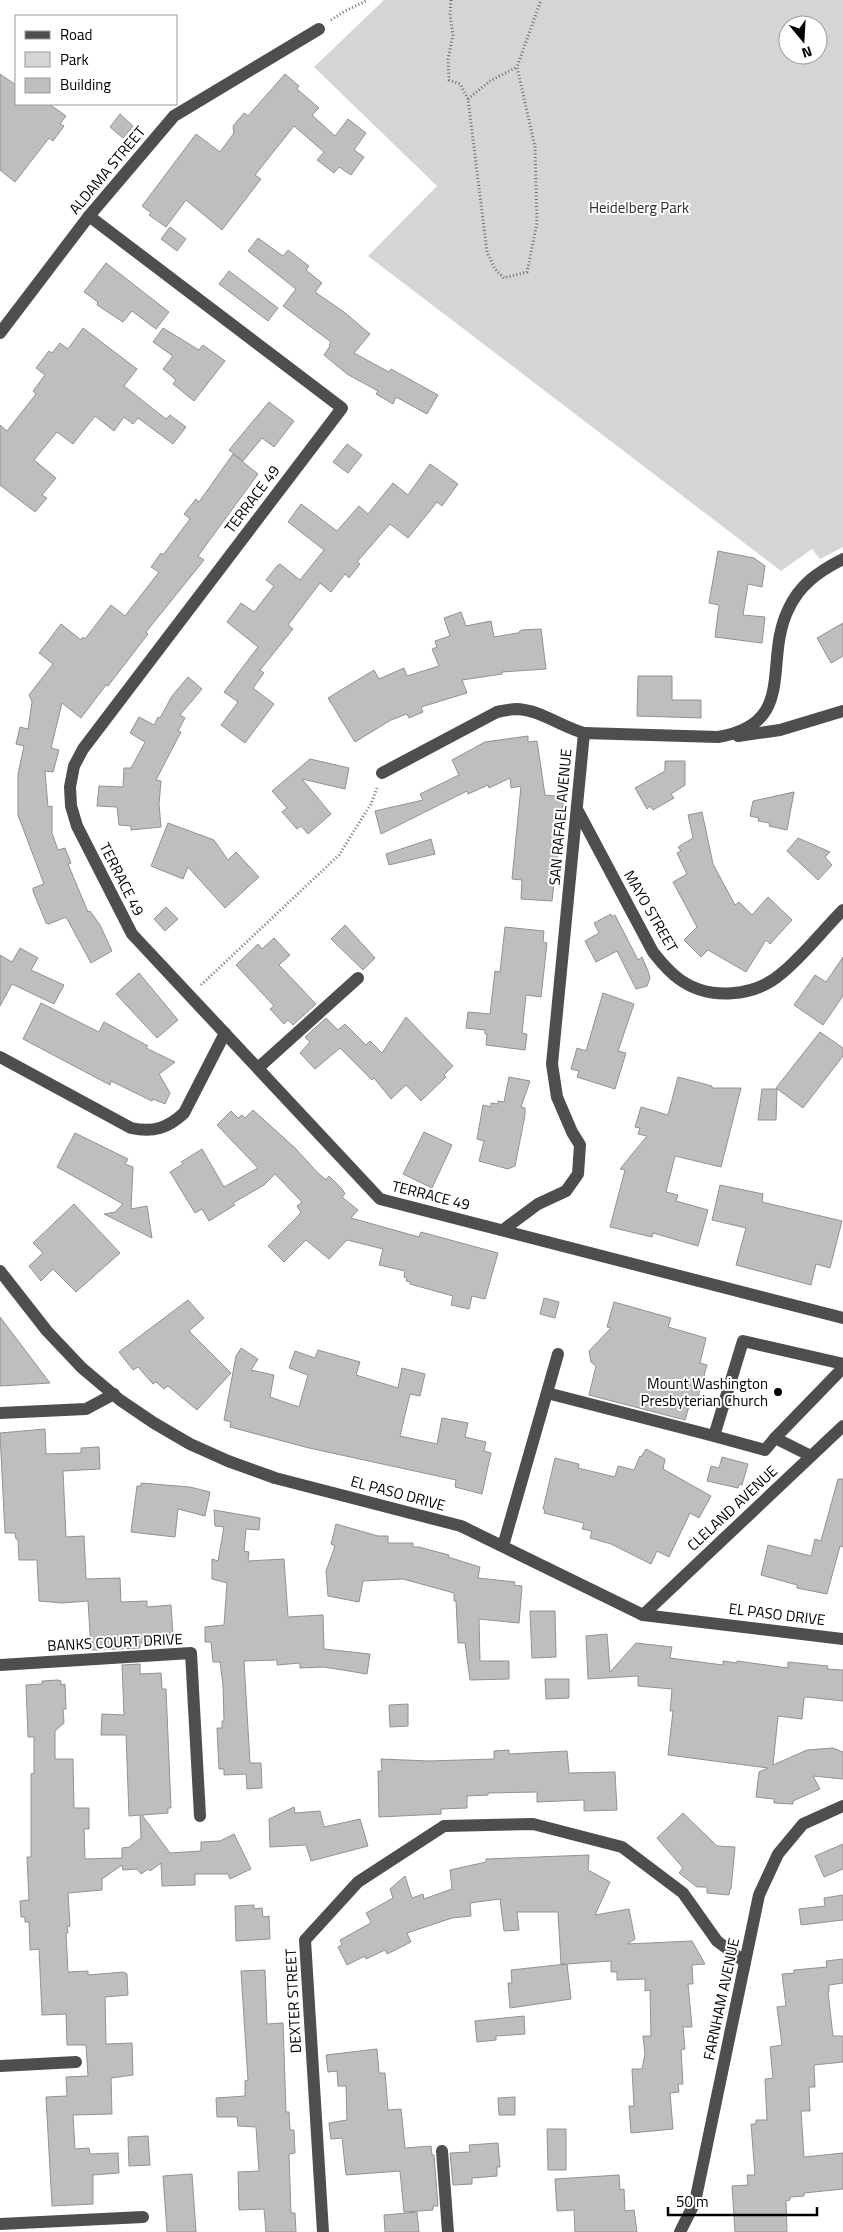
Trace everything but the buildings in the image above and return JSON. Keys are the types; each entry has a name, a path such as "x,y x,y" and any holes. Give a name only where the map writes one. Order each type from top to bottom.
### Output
{"street":[{"name":"ALDAMA STREET","path":"0,333 89,216 174,116 319,29"},
{"name":"TERRACE 49","path":"89,216 342,408 82,749 74,766 70,787 71,806 77,826 132,934 380,1199 843,1318"},
{"name":"SAN RAFAEL AVENUE","path":"503,1230 538,1204 566,1191 578,1174 580,1145 557,1098 552,1064 584,734 718,737 738,734 753,726 764,714 772,697 781,632 787,611 796,594 824,568 843,560"},
{"path":"382,774 497,712 516,709 533,712 568,729 584,734"},
{"path":"718,737 747,736 780,730 843,711"},
{"name":"MAYO STREET","path":"578,810 653,952 666,968 681,980 703,990 724,994 742,992 764,985 782,974 843,910"},
{"path":"258,1068 358,978"},
{"path":"0,1057 132,1128 145,1131 160,1129 174,1123 184,1113 225,1033"},
{"name":"EL PASO DRIVE","path":"1,1275 47,1331 82,1368 154,1423 190,1444 228,1462 275,1478 461,1526 643,1615 843,1638"},
{"path":"714,1436 743,1341 843,1364"},
{"path":"503,1546 558,1354"},
{"path":"547,1393 765,1450 843,1368"},
{"path":"0,1413 86,1409 114,1394"},
{"name":"CLELAND AVENUE","path":"643,1615 843,1426"},
{"path":"775,1438 811,1456"},
{"name":"BANKS COURT DRIVE","path":"0,1665 190,1653 200,1816"},
{"name":"FARNHAM AVENUE","path":"680,2232 695,2202 759,1895 778,1854 803,1824 843,1806"},
{"name":"DEXTER STREET","path":"323,2232 305,1940 358,1882 444,1826 533,1824 622,1847 683,1893 717,1941 745,1962"},
{"path":"0,2066 76,2062"},
{"path":"442,2151 448,2232"},
{"path":"0,2224 143,2217"}],"path":[{"path":"319,29 345,11 368,0"},
{"path":"451,0 450,15 453,34 448,59 449,80 460,84 468,98 487,252 495,269 504,278 527,272 537,223 535,148 517,67 541,0"},
{"path":"468,98 490,81 517,67"},
{"path":"190,996 339,855 371,804 382,774"}],"green space":[{"name":"Heidelberg Park","path":"384,0 843,0 843,547 820,559 812,549 781,571 368,256 437,186 314,67"}],"place":[{"name":"Mount Washington Presbyterian Church","path":"778,1392"}]}
